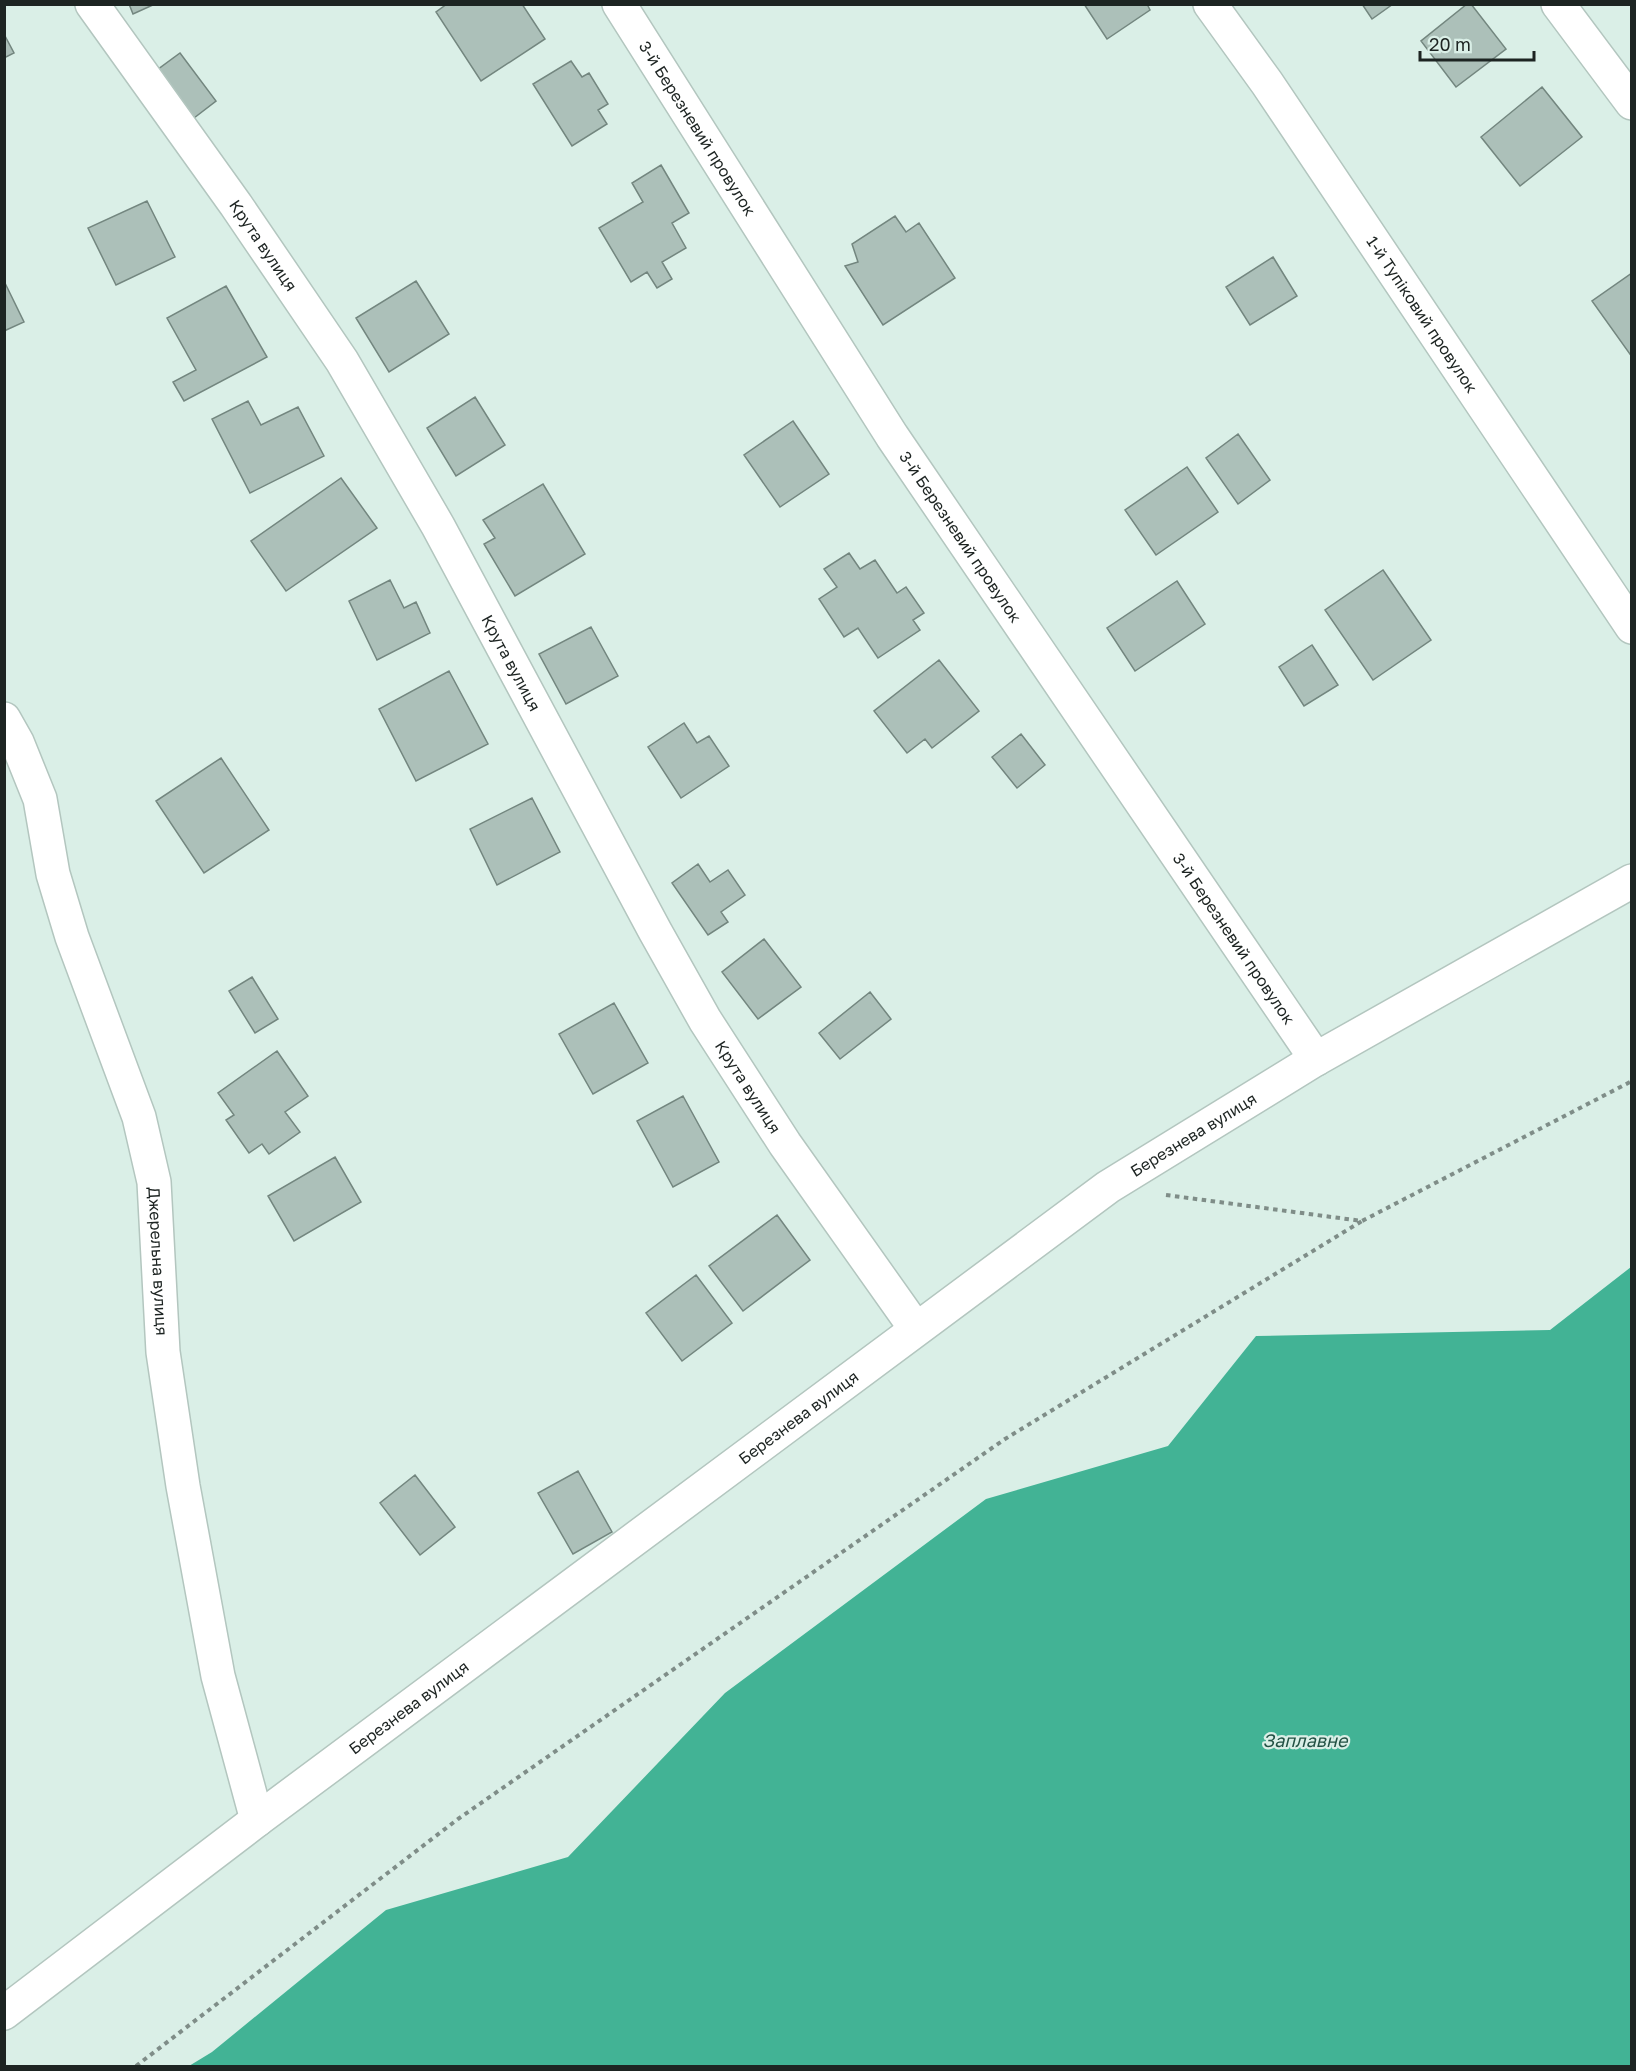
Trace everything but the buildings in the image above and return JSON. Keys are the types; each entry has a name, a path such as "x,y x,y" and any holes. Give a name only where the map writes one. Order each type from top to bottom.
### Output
{"street":[{"name":"Крута вулиця","path":"92,4 236,205 342,362 438,526 655,932 705,1020 785,1144 916,1329"},
{"name":"3-й Березневий провулок","path":"619,4 892,436 1316,1059"},
{"name":"1-й Тупіковий провулок","path":"1210,4 1267,83 1632,627"},
{"path":"1558,4 1632,103"},
{"name":"Джерельна вулиця","path":"4,719 17,742 40,798 53,873 72,936 139,1117 154,1182 163,1352 183,1486 218,1677 257,1820"},
{"name":"Березнева вулиця","path":"4,2013 257,1820 1108,1188 1316,1059 1632,881"}],"path":[{"path":"136,2067 458,1819 1005,1439 1362,1221 1632,1081"},
{"path":"1108,1188 1362,1221"}],"water":[{"name":"Заплавне","path":"1631,1267 1631,2066 189,2066 212,2052 386,1910 568,1857 725,1693 986,1499 1168,1446 1256,1336 1550,1330"}]}
